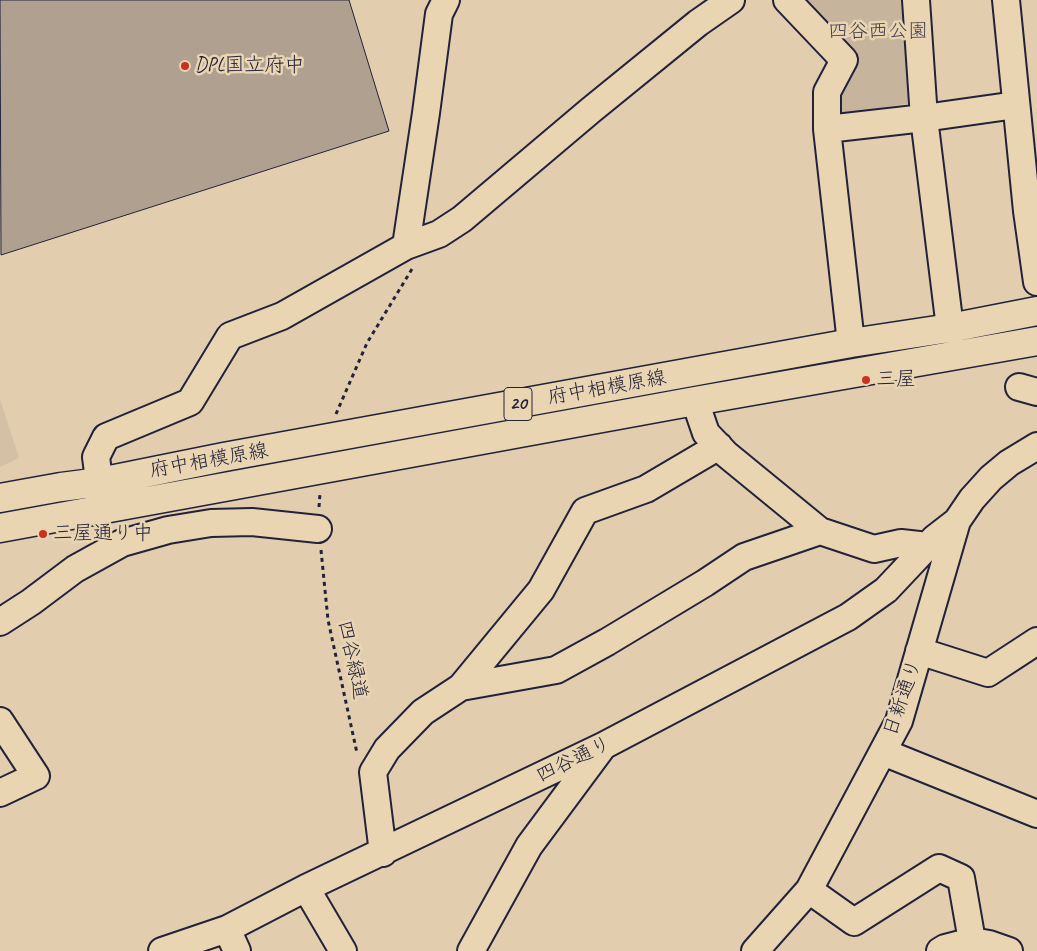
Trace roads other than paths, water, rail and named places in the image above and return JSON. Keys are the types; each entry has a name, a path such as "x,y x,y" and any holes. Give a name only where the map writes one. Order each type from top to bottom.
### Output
{"main road":[{"name":"府中相模原線","path":"0,498 100,482 851,343 950,328 1037,311"},
{"name":"府中相模原線","path":"0,528 695,401 1037,341"}],"street":[{"path":"411,254 439,14 446,0"},
{"path":"103,509 96,457 106,437 190,402 230,336 282,316 411,254 462,219 690,29 731,0"},
{"path":"786,0 844,60 827,92 826,129 851,343"},
{"path":"916,0 924,118 950,328"},
{"path":"1006,0 1016,105 1032,210 1037,282"},
{"path":"826,129 1016,105"},
{"path":"695,401 706,433 726,454 820,531 874,549 901,543 928,546"},
{"path":"383,853 373,772 387,749 423,712 462,687 541,590 585,511 646,489 719,446"},
{"name":"日新通り","path":"755,951 809,890 899,721 957,521 972,499 991,478 1009,463 1037,446"},
{"name":"四谷通り","path":"162,951 232,940 306,888 383,853 603,746 848,617 886,590 935,538 957,521"},
{"path":"0,622 31,602 75,569 122,544 140,538 168,530 211,523 252,522 318,530"},
{"path":"462,687 556,670 607,642 744,556 820,531"},
{"path":"919,651 988,673 1037,641"},
{"path":"0,721 36,776 0,793"},
{"path":"470,951 528,846 603,746"},
{"path":"883,752 1037,814"},
{"path":"809,890 854,922 940,868 960,878 972,941"},
{"path":"306,888 343,951"},
{"path":"940,951 972,941 1008,951"}],"place":[{"name":"DPL国立府中","path":"185,66"},
{"name":"三屋","path":"866,380"},
{"name":"三屋通り中","path":"43,534"}],"park label":[{"name":"四谷西公園","path":"878,32"}]}
